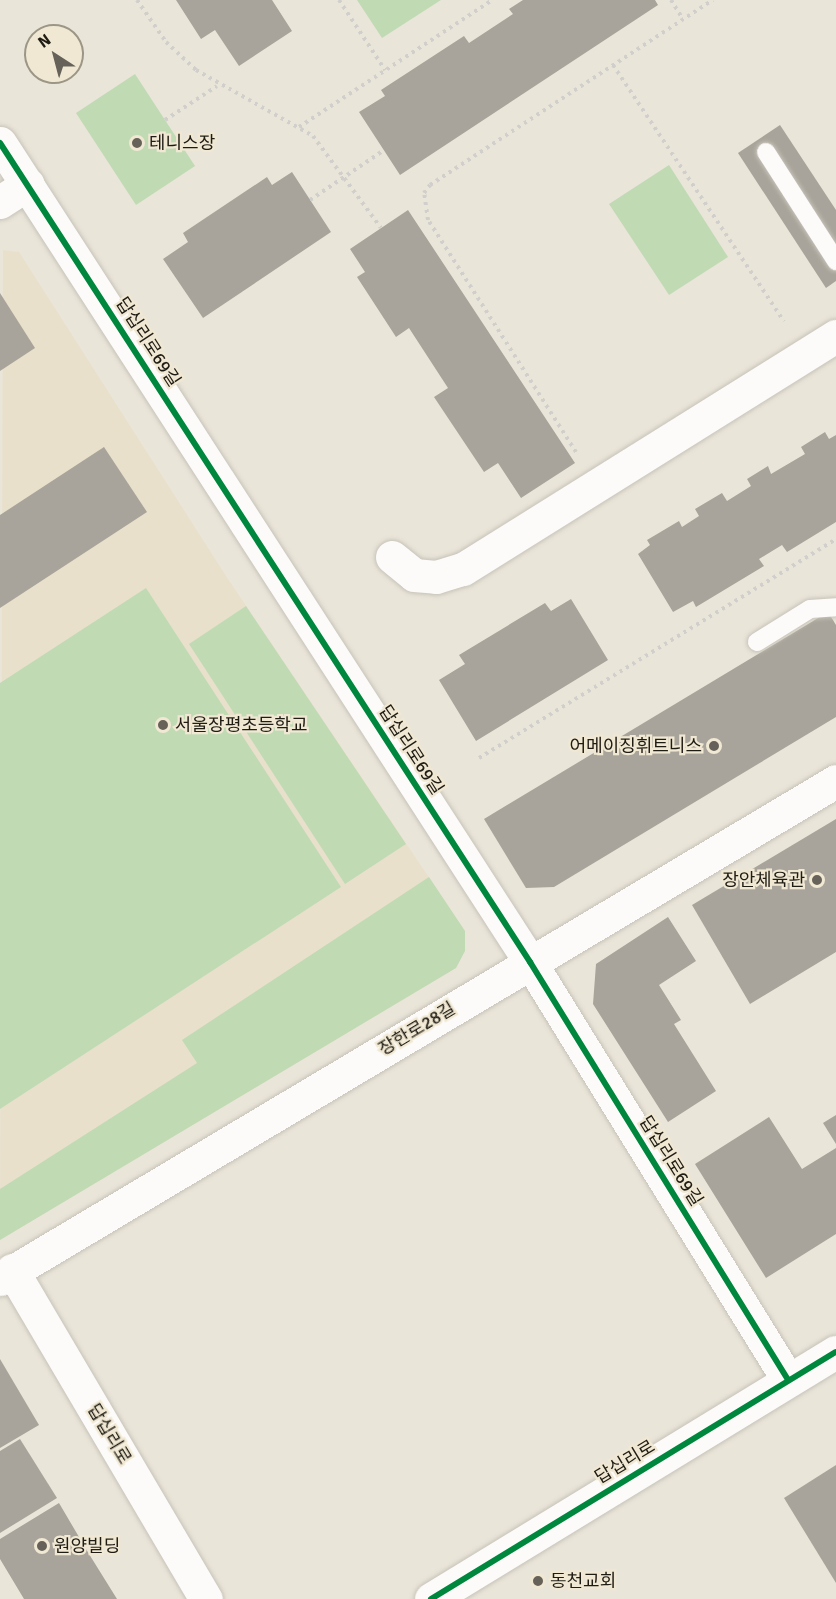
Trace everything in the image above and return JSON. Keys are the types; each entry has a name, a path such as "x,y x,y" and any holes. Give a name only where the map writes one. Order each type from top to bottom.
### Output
{"street":[{"name":"답십리로69길","path":"0,142 530,962 788,1380"},
{"path":"0,202 28,184"},
{"path":"392,557 414,575 436,577 463,569 836,336"},
{"name":"장한로28길","path":"6,1275 836,781"},
{"name":"답십리로","path":"6,1275 206,1599"},
{"name":"답십리로","path":"431,1599 836,1352"}],"lane":[{"path":"766,152 836,261"},
{"path":"757,642 810,609 836,607"}],"path":[{"path":"137,0 166,42 217,86 313,136 345,176 381,228"},
{"path":"339,0 385,70"},
{"path":"299,127 492,0"},
{"path":"671,0 683,19"},
{"path":"597,485 428,220 423,202 430,185 713,0"},
{"path":"613,65 806,355"},
{"path":"165,120 217,86"},
{"path":"310,200 384,150"},
{"path":"479,758 836,539"}],"shaded area":[{"name":"서울장평초등학교","path":"3,250 19,252 226,576 465,931 465,951 456,968 0,1240"}],"green space":[{"path":"357,0 441,0 382,38"},
{"name":"테니스장","path":"135,74 195,166 136,205 76,113"},
{"path":"669,165 728,257 669,295 609,204"},
{"path":"146,588 341,887 0,1109 0,683"},
{"path":"246,606 406,844 345,884 189,644"},
{"path":"429,877 465,931 465,951 456,968 0,1240 0,1189 197,1063 182,1040"}],"building":[{"path":"176,0 272,0 292,31 239,66 215,30 201,39"},
{"path":"523,0 655,0 658,5 400,175 359,112 385,96 381,90 464,36 469,43 513,14 509,9"},
{"path":"780,125 836,210 836,281 826,288 738,153"},
{"path":"292,172 331,232 203,318 163,259 188,242 183,233 267,177 272,185"},
{"path":"408,210 575,463 521,498 498,463 484,472 434,397 448,388 409,328 396,337 357,277 365,272 350,249"},
{"path":"0,293 35,348 0,371"},
{"path":"825,432 829,439 836,435 836,522 787,552 782,545 759,559 764,566 696,607 693,601 673,612 638,554 650,545 647,540 679,521 682,527 699,516 695,509 722,493 727,501 751,486 747,479 768,466 771,474 805,454 801,447"},
{"path":"104,447 147,512 0,608 0,515"},
{"path":"571,599 608,660 476,741 439,680 465,664 459,655 545,603 551,611"},
{"path":"828,612 836,625 836,717 554,887 526,888 484,819"},
{"path":"836,819 836,952 750,1004 692,905"},
{"path":"668,917 696,961 659,985 681,1020 674,1024 716,1091 668,1122 593,1004 596,964"},
{"path":"836,1115 836,1144 823,1123"},
{"path":"769,1117 802,1169 836,1148 836,1234 766,1278 695,1164"},
{"path":"0,1359 39,1425 0,1448"},
{"path":"20,1439 57,1498 0,1533 0,1451"},
{"path":"836,1465 836,1583 784,1498"},
{"name":"원양빌딩","path":"59,1503 117,1599 24,1599 0,1559 0,1539"}],"cycle path":[{"path":"0,143 530,962 788,1380"},
{"path":"431,1599 836,1352"}],"place":[{"name":"테니스장","path":"137,143"},
{"name":"서울장평초등학교","path":"163,725"},
{"name":"어메이징휘트니스","path":"714,746"},
{"name":"장안체육관","path":"817,880"},
{"name":"원양빌딩","path":"42,1546"},
{"name":"동천교회","path":"538,1581"}]}
